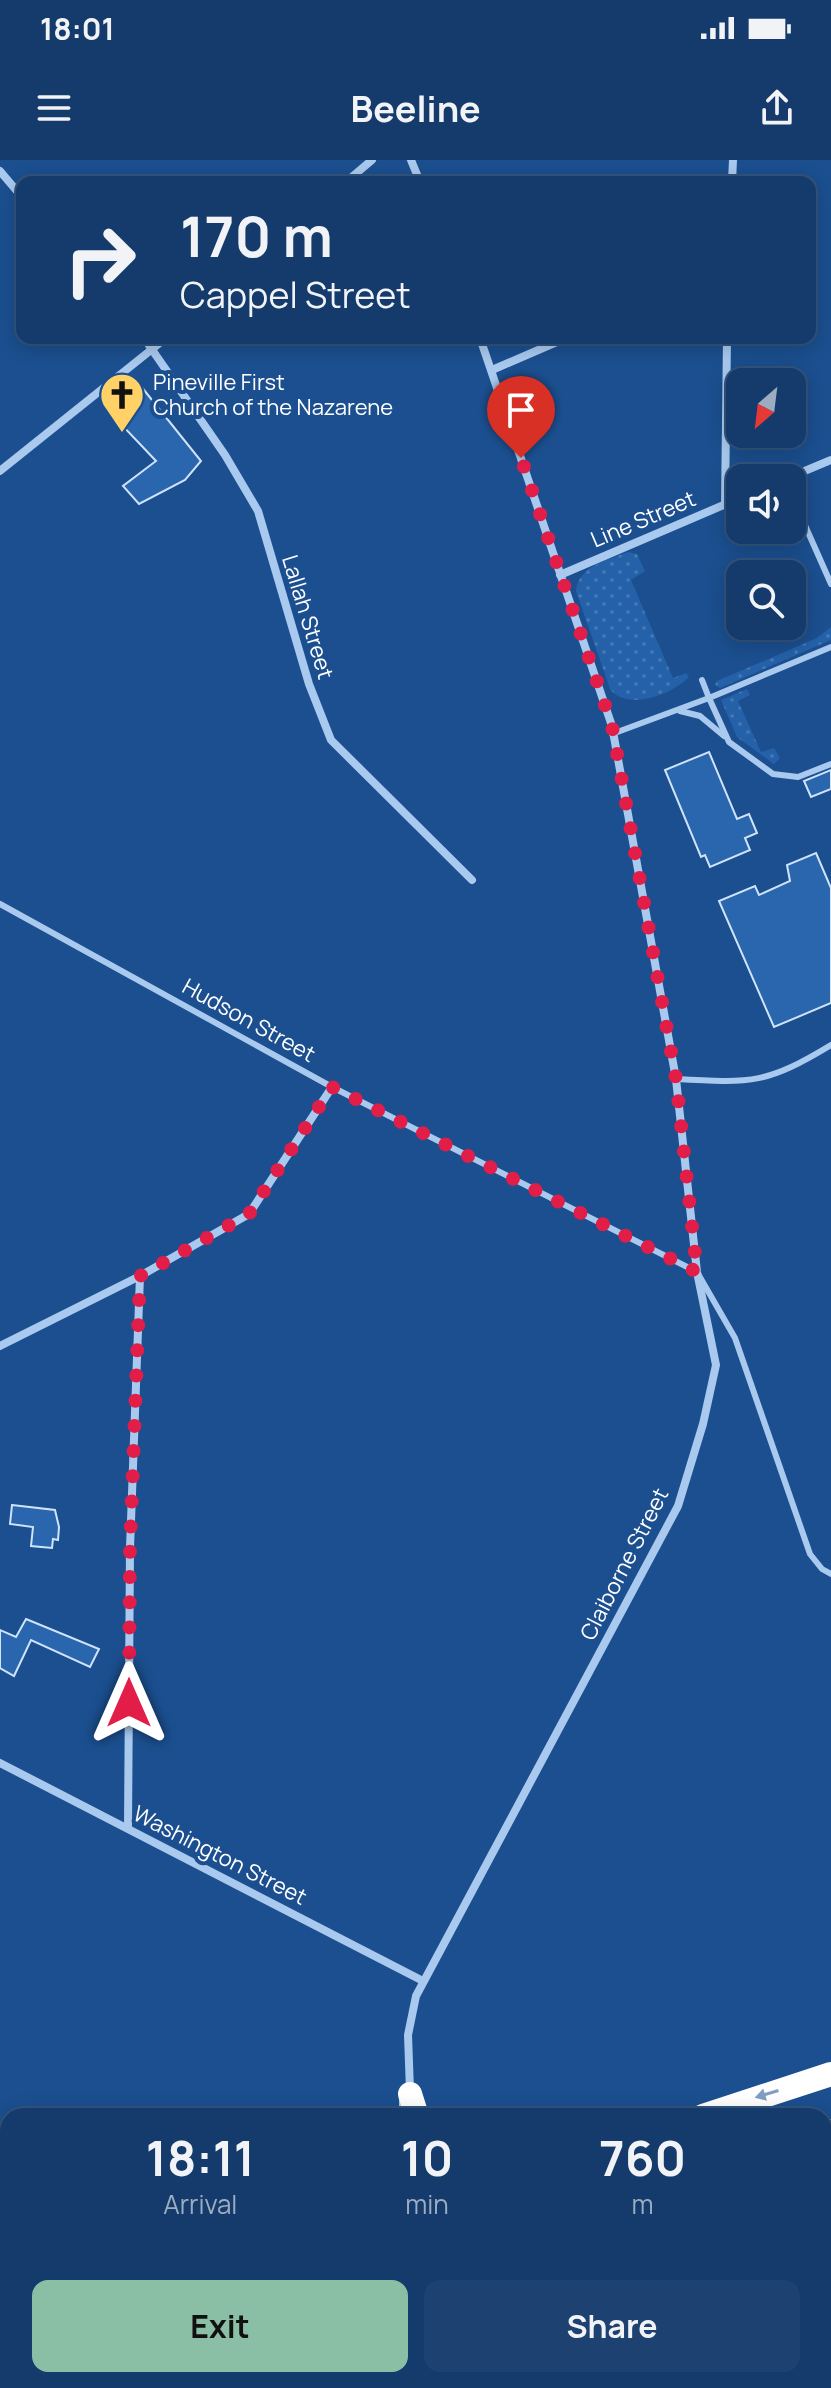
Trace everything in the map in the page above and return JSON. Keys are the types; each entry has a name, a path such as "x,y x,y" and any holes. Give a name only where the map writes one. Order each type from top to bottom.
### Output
{"highway":[{"path":"727,2108 831,2074"}],"street":[{"path":"353,176 372,160"},
{"path":"0,171 16,190"},
{"name":"Lallah Street","path":"149,344 225,455 258,511 309,684 331,740 472,880"},
{"path":"0,471 159,344"},
{"name":"Claiborne Street","path":"410,2104 411,2015 423,1981 678,1506 703,1424 716,1365 697,1272 676,1079 612,734 482,344"},
{"path":"492,370 552,344"},
{"path":"725,504 727,344"},
{"path":"806,470 831,460"},
{"name":"Line Street","path":"560,575 725,504"},
{"path":"0,1346 140,1276 249,1214 332,1087"},
{"path":"128,1827 130,1548 140,1276"},
{"name":"Washington Street","path":"0,1763 423,1981"}],"lane":[{"path":"806,528 831,584"},
{"path":"612,734 831,647"},
{"path":"702,680 729,742"},
{"path":"676,710 700,716 773,774 786,778 831,764"},
{"name":"Hudson Street","path":"0,904 332,1087 697,1272"},
{"path":"676,1079 739,1083 765,1079 831,1045"},
{"path":"697,1272 735,1338 810,1554 822,1569 831,1574"}],"shaded area":[{"path":"628,552 637,554 645,571 631,580 673,678 686,673 689,677 661,694 638,700 618,696 610,689 576,591 582,575 588,570"},
{"path":"831,627 831,640 720,688 715,685 717,681 817,638"},
{"path":"747,689 750,695 738,701 761,752 774,748 780,758 774,764 737,737 721,700"}],"building":[{"path":"140,385 201,461 185,480 139,504 123,486 156,461 118,421 111,408"},
{"path":"709,752 737,819 749,814 757,833 745,838 750,850 710,867 705,855 701,857 665,770"},
{"path":"831,770 831,789 811,797 804,781"},
{"path":"816,853 831,888 831,1003 774,1027 719,901 755,886 759,895 790,881 787,865"},
{"path":"12,1505 55,1510 58,1540 53,1539 52,1548 31,1546 33,1527 10,1524"},
{"path":"26,1619 99,1649 90,1667 31,1640 14,1676 0,1668 0,1630 16,1637"}],"place":[{"name":"Pineville First Church of the Nazarene","path":"122,434"}],"route":[{"path":"129,1703 130,1548 140,1276 249,1214 332,1087 697,1272 676,1079 612,726 521,458"}]}
